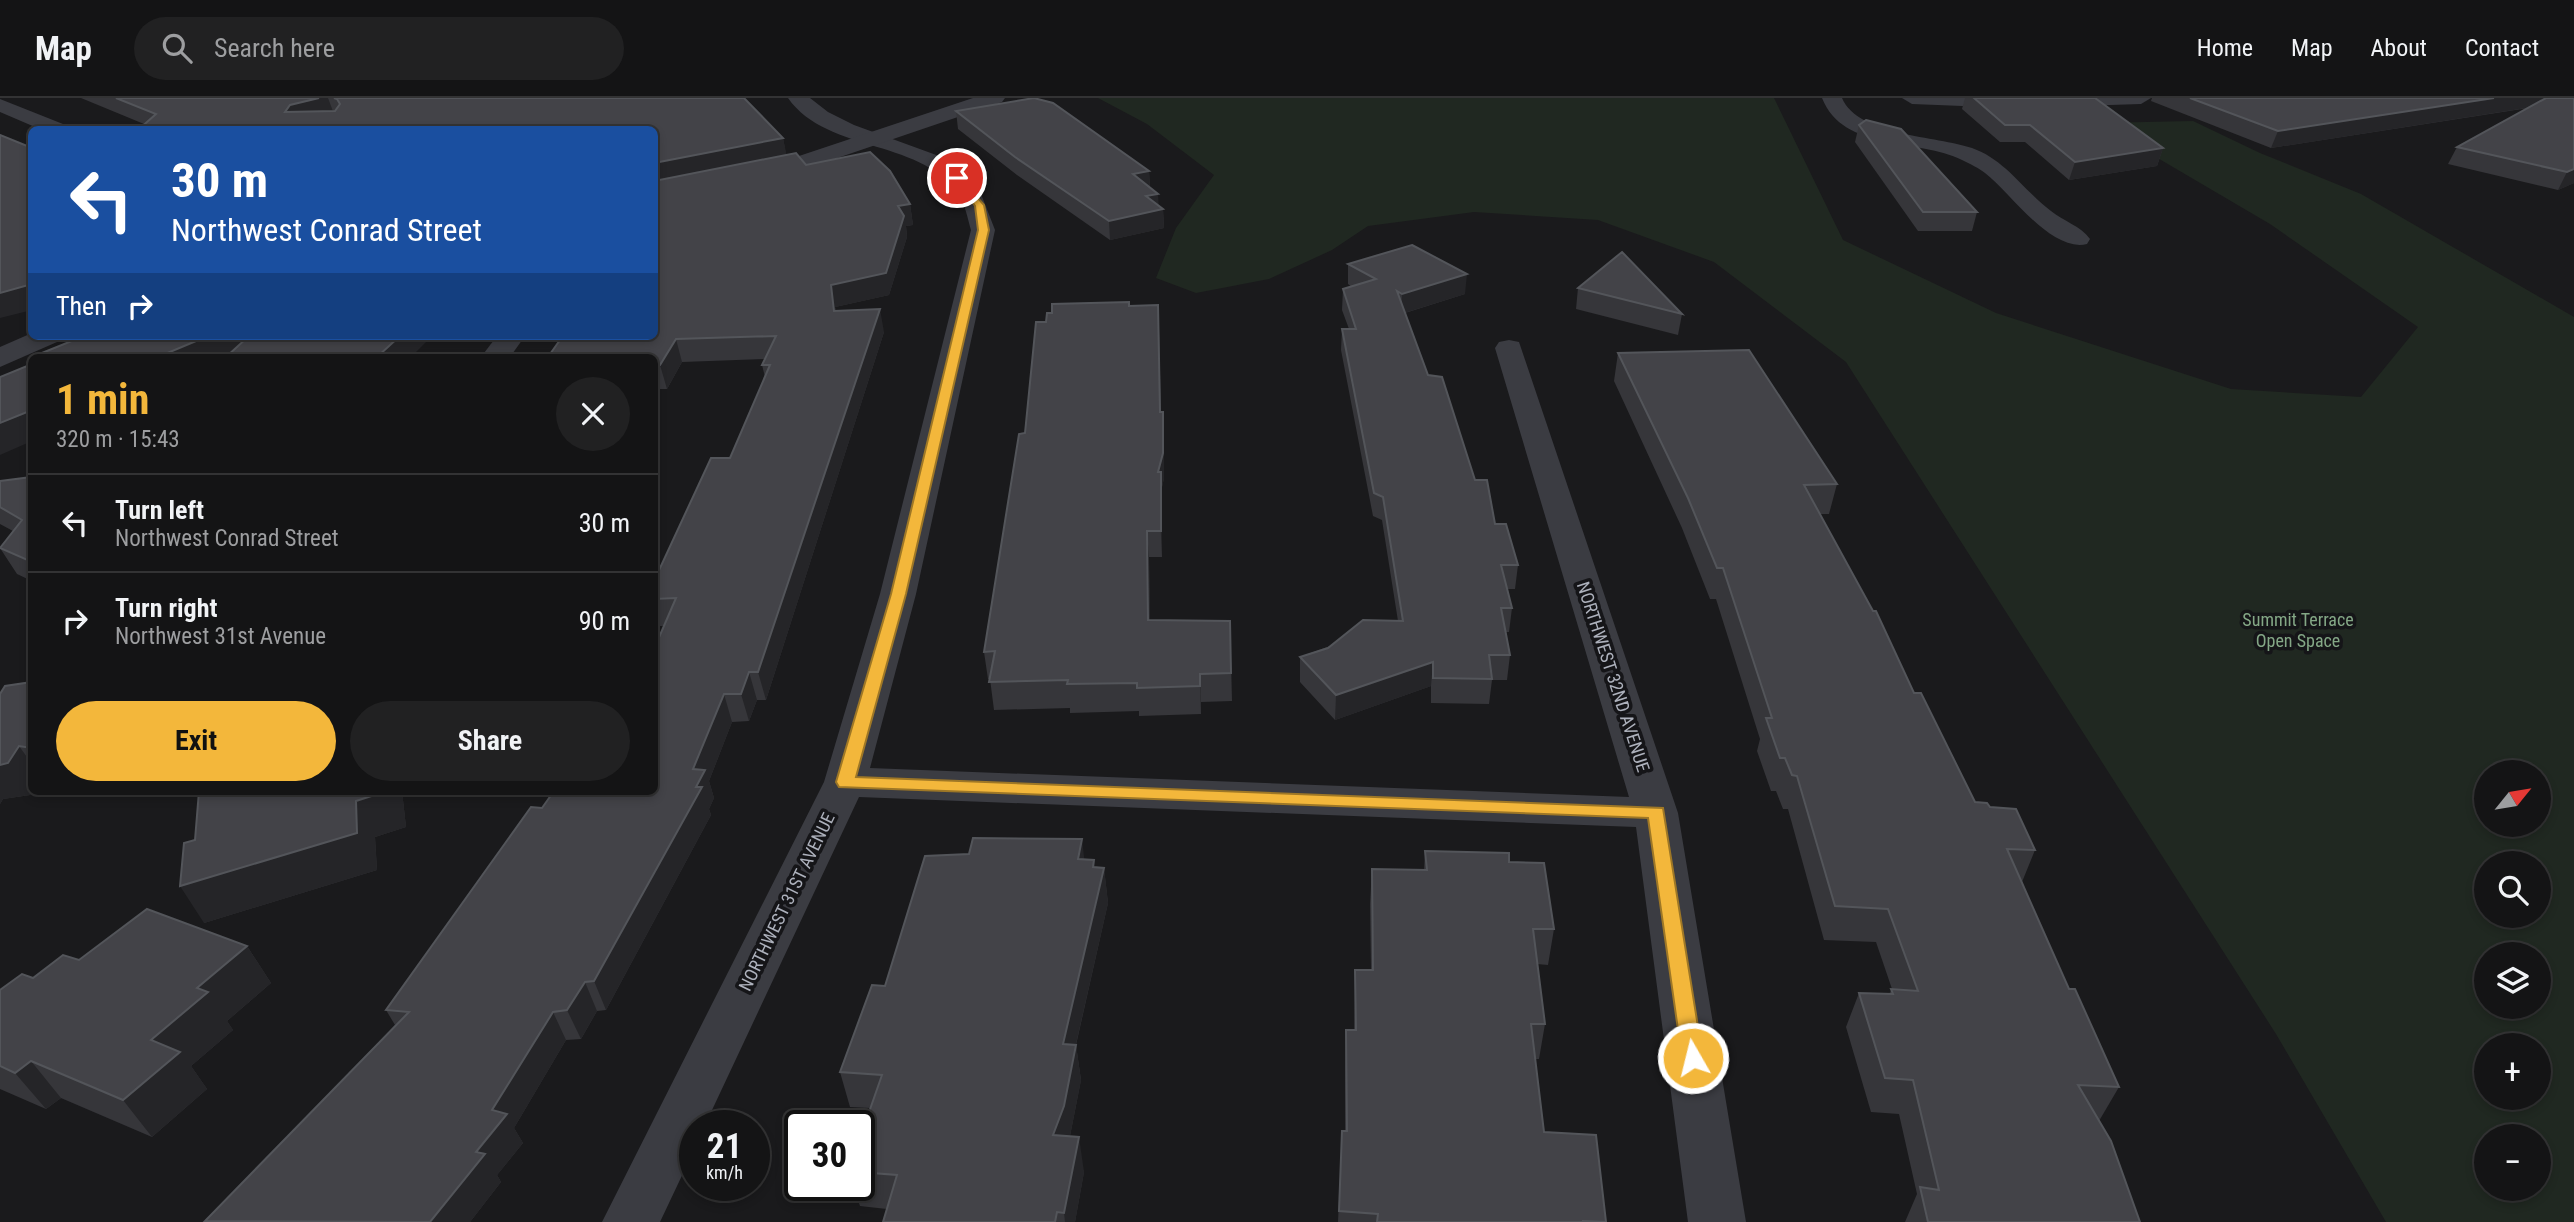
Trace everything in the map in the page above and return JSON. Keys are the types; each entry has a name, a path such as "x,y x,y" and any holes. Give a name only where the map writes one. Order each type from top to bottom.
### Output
{"street":[{"path":"0,103 12,98"},
{"name":"NORTHWEST 31ST AVENUE","path":"631,1222 845,782 898,594 984,230 979,205 957,178 921,154 828,122 808,109 798,98"},
{"path":"658,193 813,160 877,139 919,121 995,98"},
{"path":"1832,98 1838,113 1857,125 1891,136 1966,153 1993,168 2042,216 2078,239"},
{"path":"1912,98 2013,102 2141,98"},
{"path":"0,103 52,126"},
{"path":"0,358 38,340"},
{"path":"497,354 508,340"},
{"name":"NORTHWEST 32ND AVENUE","path":"1509,348 1657,813 1717,1222"},
{"path":"845,782 1657,813"}],"green space":[{"name":"Summit Terrace Open Space","path":"1098,98 1774,98 1843,240 1996,313 2231,389 2361,397 2418,327 2270,224 2098,123 2193,121 2260,153 2361,194 2574,317 2574,1222 2386,1222 2276,1034 1846,362 1714,262 1598,220 1474,212 1368,226 1332,250 1269,279 1196,293 1156,278 1176,228 1214,175 1147,124"}],"building":[{"path":"116,98 319,98 290,105 285,112 335,111 340,104 334,98 744,98 783,138 658,162 658,126 142,126 156,114"},
{"path":"1034,98 1053,103 1149,171 1133,174 1158,194 1146,196 1163,209 1109,221 1015,157 956,111"},
{"path":"1974,98 2095,98 2163,148 2075,162 2030,125 2005,125"},
{"path":"2190,98 2494,98 2278,131"},
{"path":"2546,98 2574,98 2574,169 2567,172 2457,147"},
{"path":"1866,120 1901,129 1977,212 1923,212 1859,125"},
{"path":"0,135 28,146 28,285 0,293"},
{"path":"870,152 890,171 910,204 898,206 904,216 886,273 831,285 834,311 880,309 758,672 749,672 741,694 724,694 693,769 705,770 696,787 702,787 594,981 585,982 567,1010 553,1012 492,1110 507,1114 476,1152 485,1154 430,1222 205,1221 409,1012 386,1010 531,807 542,808 551,795 658,795 658,640 676,598 658,599 658,572 711,458 730,458 770,365 762,365 776,336 676,339 658,365 658,354 550,354 560,340 658,340 658,180 796,153 806,165"},
{"path":"1412,245 1467,274 1402,294 1397,291 1428,375 1442,377 1475,480 1487,480 1495,524 1506,524 1518,565 1501,565 1512,608 1501,608 1510,655 1489,655 1492,679 1433,678 1433,662 1336,695 1300,657 1328,648 1363,620 1403,621 1383,497 1374,493 1342,329 1356,329 1343,289 1376,279 1348,264"},
{"path":"1622,252 1682,314 1578,288"},
{"path":"1129,302 1129,306 1158,305 1160,412 1163,412 1163,453 1158,472 1161,472 1161,531 1147,531 1148,620 1230,621 1231,673 1200,674 1200,686 1137,688 1137,683 1067,684 1068,680 989,682 995,651 984,652 1019,434 1025,433 1036,322 1046,322 1047,313 1052,313 1052,304"},
{"path":"74,340 198,340 165,354 39,354"},
{"path":"245,340 396,340 380,354 229,354"},
{"path":"1749,350 1837,484 1804,485 1873,611 1876,611 1914,693 1921,693 1975,802 1987,803 1990,807 2016,809 2035,850 2007,849 2069,989 2075,989 2119,1087 2078,1085 2111,1141 2140,1222 1928,1222 1920,1187 1939,1190 1913,1080 1885,1078 1859,993 1893,994 1891,989 1918,991 1888,909 1835,906 1797,776 1792,775 1785,758 1780,758 1766,718 1772,718 1723,568 1717,568 1688,498 1618,353"},
{"path":"28,366 28,412 0,423 0,377"},
{"path":"28,478 28,560 0,548 22,520 0,507 0,481"},
{"path":"28,683 28,747 19,746 8,763 0,765 0,694 5,686"},
{"path":"199,795 375,795 356,801 357,833 180,886 184,843 195,840"},
{"path":"973,838 1082,839 1078,859 1094,860 1093,867 1104,868 1063,1044 1076,1045 1064,1106 1053,1135 1079,1137 1064,1213 1057,1212 1055,1222 883,1222 897,1175 875,1173 875,1110 870,1110 882,1075 840,1072 872,985 885,986 925,856 969,854"},
{"path":"1425,851 1509,853 1509,862 1544,863 1554,929 1533,929 1545,1024 1531,1024 1544,1132 1596,1135 1606,1222 1377,1222 1378,1214 1339,1211 1342,1131 1347,1131 1346,1030 1356,1030 1355,970 1373,970 1372,869 1427,870"},
{"path":"147,909 247,946 197,988 208,992 151,1040 180,1052 123,1100 31,1061 15,1073 0,1066 0,990 22,974 33,978 63,955 79,960"}],"route":[{"path":"957,178 979,205 984,230 898,594 845,782 1657,813 1693,1058"}]}
